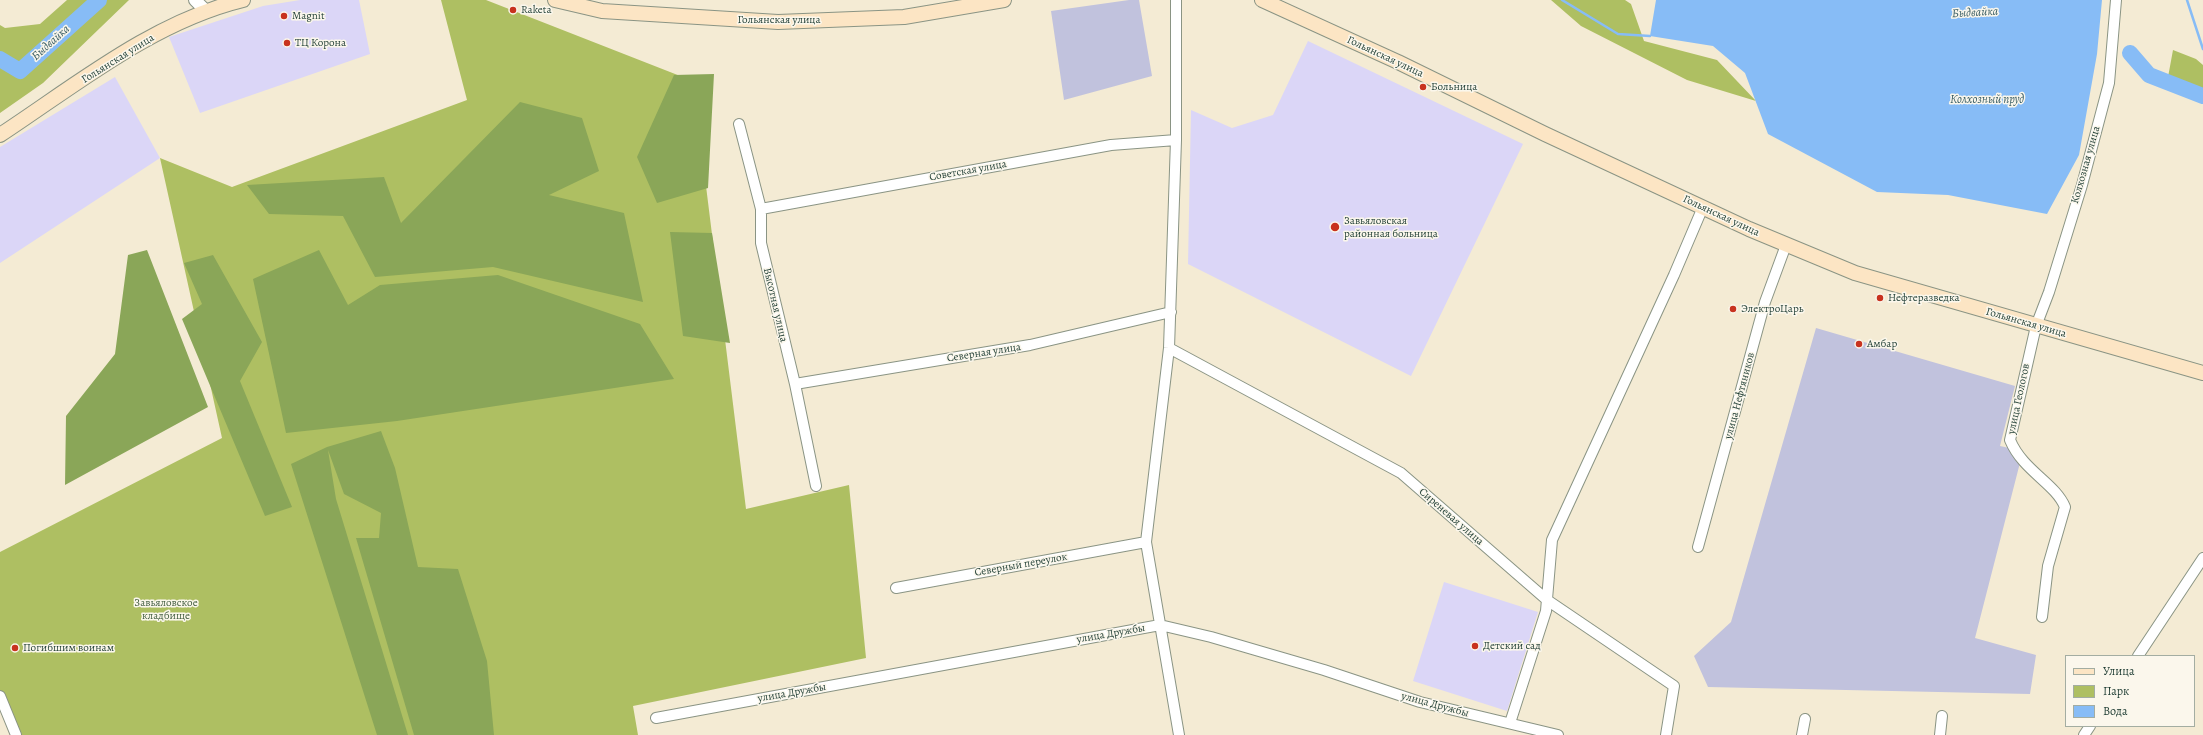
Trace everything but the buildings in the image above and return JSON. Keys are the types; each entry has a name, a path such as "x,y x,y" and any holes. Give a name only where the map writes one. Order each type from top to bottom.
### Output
{"main road":[{"name":"Гольянская улица","path":"0,135 129,51 205,10 243,0"},
{"name":"Гольянская улица","path":"555,0 602,11 778,22 904,17 1004,0"},
{"name":"Гольянская улица","path":"1262,0 1398,62 1539,131 1786,245 1887,283 2203,373"}],"street":[{"path":"195,0 205,10"},
{"path":"1176,0 1176,140 1171,312 1169,348 1146,542 1179,735"},
{"name":"Колхозная улица","path":"2036,326 2082,185 2109,83 2116,0"},
{"name":"Высотная улица","path":"739,124 761,209 761,243 795,384 816,486"},
{"name":"Советская улица","path":"761,209 1111,145 1176,140"},
{"path":"1510,723 1546,611 1552,540 1674,275 1703,207"},
{"name":"улица Нефтяников","path":"1698,547 1765,302 1786,245"},
{"name":"Северная улица","path":"795,384 1030,345 1171,312"},
{"name":"улица Геологов","path":"2036,326 2010,440 2016,454 2027,467 2056,494 2065,507 2048,566 2042,617"},
{"name":"Сиреневая улица","path":"1169,348 1400,473 1547,600 1674,686 1666,735"},
{"name":"Северный переулок","path":"896,588 1146,542"},
{"path":"2139,655 2203,558"},
{"name":"улица Дружбы","path":"656,718 1160,625 1241,646 1420,702 1558,735"},
{"path":"0,696 16,735"},
{"path":"1940,735 1942,716"},
{"path":"1802,735 1805,719"}],"shaded area":[{"path":"300,0 359,0 370,54 200,113 169,37 263,6"},
{"path":"1129,0 1139,0 1152,76 1064,100 1051,11"},
{"name":"Завьяловская районная больница","path":"1308,41 1523,144 1411,376 1188,264 1191,110 1232,128 1273,115"},
{"path":"115,77 160,158 0,263 0,147"},
{"path":"1816,328 2015,386 2000,446 2023,451 1975,638 2036,655 2030,694 1708,687 1694,656 1731,622"},
{"name":"Детский сад","path":"1444,582 1538,612 1507,711 1413,681"}],"green space":[{"path":"67,0 129,0 43,83 0,113 0,25 5,28 40,24"},
{"name":"Завьяловское кладбище","path":"441,0 486,0 693,81 746,509 849,485 866,658 633,706 638,735 19,735 0,690 0,552 222,438 160,158 232,187 467,100"},
{"path":"1551,0 1625,0 1631,4 1644,41 1717,60 1756,101 1687,80 1581,26"},
{"path":"2173,50 2196,59 2203,65 2203,104 2166,88"},
{"path":"714,74 708,188 657,203 637,157 674,75"},
{"path":"520,102 582,118 599,171 549,195 624,213 643,302 493,267 375,277 343,216 269,214 247,185 384,177 401,223"},
{"path":"670,232 712,233 730,343 683,336"},
{"path":"147,250 208,407 65,485 66,416 115,354 128,255"},
{"path":"319,250 348,305 380,285 498,275 640,324 674,379 397,421 286,433 253,279"},
{"path":"213,255 262,342 240,381 292,507 265,516 182,319 202,304 184,263"},
{"path":"381,431 395,468 418,567 458,569 487,661 494,735 414,735 356,538 379,538 381,513 344,494 328,450 336,499 408,735 377,735 291,464 327,447"}],"water":[{"name":"Колхозный пруд","path":"1656,0 2102,0 2097,54 2079,155 2047,214 1948,195 1877,192 1768,134 1745,73 1713,46 1650,36"}],"waterway":[{"name":"Быдвайка","path":"0,59 20,71 99,0"},
{"path":"1562,0 1618,34 1650,36"},
{"path":"2187,0 2203,49"},
{"name":"Быдвайка","path":"2130,53 2149,75 2203,96"}],"place":[{"name":"Raketa","path":"513,10"},
{"name":"Magnit","path":"284,16"},
{"name":"ТЦ Корона","path":"287,43"},
{"name":"Больница","path":"1423,87"},
{"name":"Завьяловская районная больница","path":"1335,227"},
{"name":"Нефтеразведка","path":"1880,298"},
{"name":"ЭлектроЦарь","path":"1733,309"},
{"name":"Амбар","path":"1859,344"},
{"name":"Детский сад","path":"1475,646"},
{"name":"Погибшим воинам","path":"15,648"}]}
